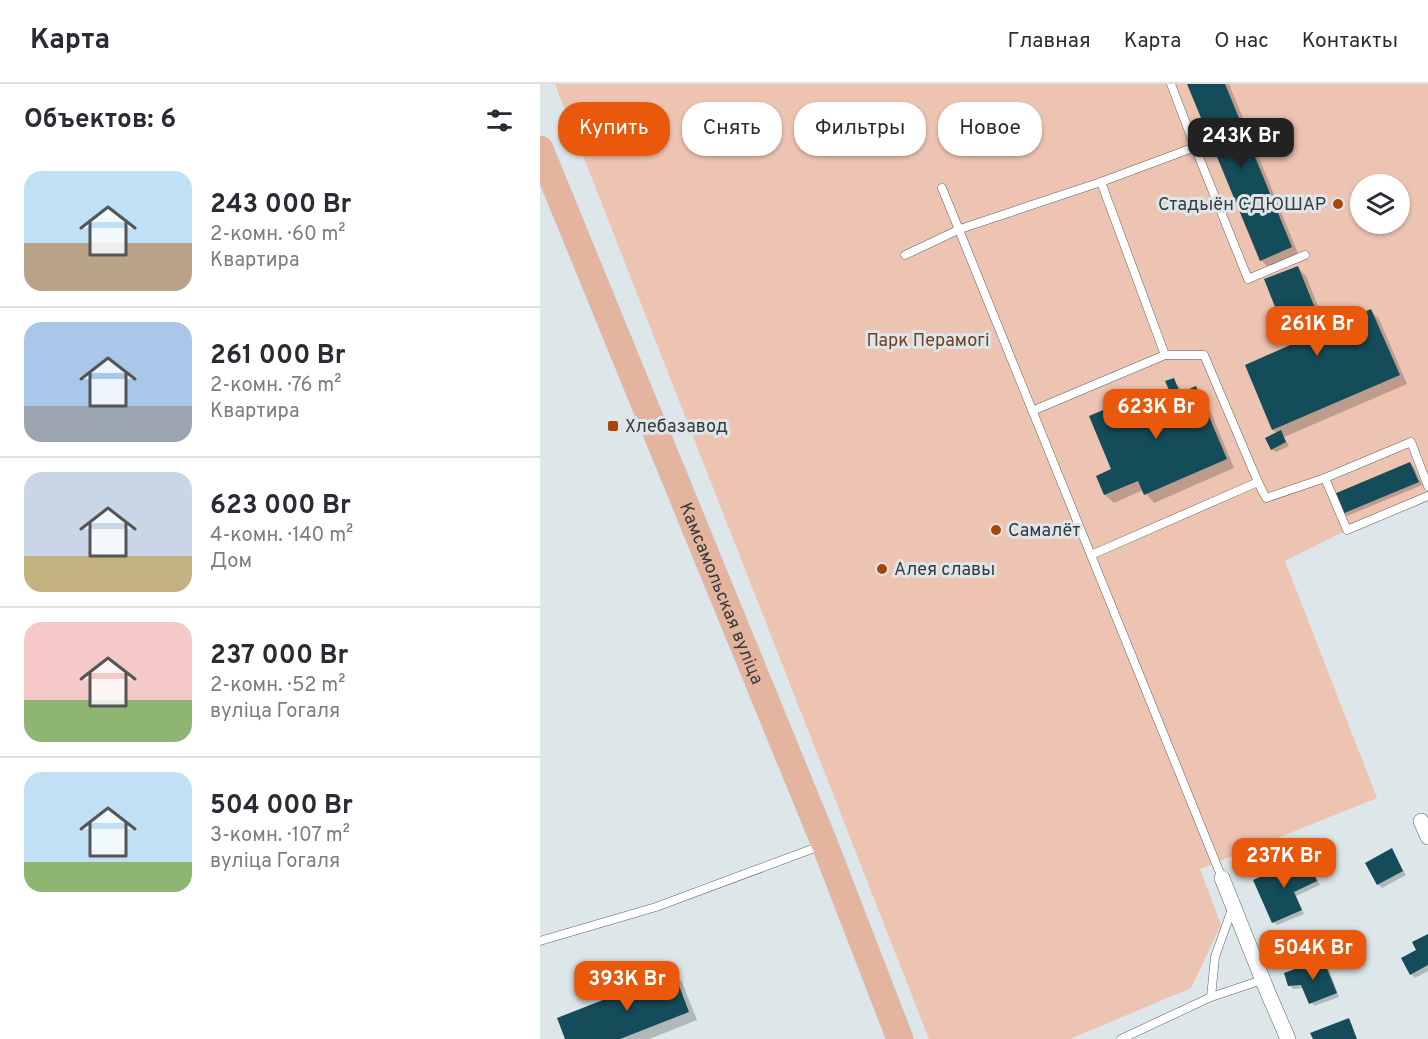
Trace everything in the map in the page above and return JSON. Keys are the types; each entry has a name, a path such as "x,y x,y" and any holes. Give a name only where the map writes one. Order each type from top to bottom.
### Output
{"main road":[{"name":"Камсамольская вуліца","path":"540,149 825,844 900,1039"}],"street":[{"path":"1421,821 1428,837"},
{"path":"1222,878 1288,1039"}],"lane":[{"path":"1171,84 1248,279 1305,255"},
{"path":"905,255 960,229 1101,182 1196,147"},
{"path":"1101,182 1166,355"},
{"path":"942,188 1222,878"},
{"path":"1032,411 1166,355 1204,355 1266,498 1325,478 1411,442 1428,486"},
{"path":"1325,478 1347,530 1428,496"},
{"path":"1091,555 1258,482"},
{"path":"540,941 656,906 825,844"},
{"path":"1211,997 1215,957 1233,906"},
{"path":"1121,1039 1211,997 1262,980"}],"green space":[{"name":"Парк Перамогі","path":"555,84 1428,84 1428,496 1347,530 1285,561 1377,798 1200,869 1221,925 1191,988 1070,1039 929,1039 583,156 670,156 670,102 562,102"}],"building":[{"path":"1187,84 1225,84 1292,247 1260,261"},
{"path":"1298,266 1317,313 1308,317 1316,333 1371,309 1400,375 1272,430 1245,365 1304,339 1295,321 1283,327 1264,279"},
{"path":"1174,378 1180,393 1196,386 1227,459 1144,495 1138,481 1104,495 1096,476 1111,469 1089,416 1141,394 1144,401 1169,390 1165,381"},
{"path":"1281,430 1286,442 1271,450 1265,438"},
{"path":"1410,462 1419,482 1342,514 1334,494"},
{"path":"1392,848 1403,871 1377,885 1365,863"},
{"path":"1306,857 1317,881 1294,892 1302,910 1272,923 1253,880"},
{"path":"1428,934 1428,965 1410,975 1401,958 1416,950 1412,942"},
{"path":"1323,959 1337,993 1309,1004 1301,985 1288,986 1284,973"},
{"path":"674,972 689,1012 620,1039 565,1039 557,1018"},
{"path":"1349,1018 1357,1039 1313,1039 1310,1033"}],"place":[{"name":"Стадыён СДЮШАР","path":"1338,204"},
{"name":"Хлебазавод","path":"613,426"},
{"name":"Самалёт","path":"996,530"},
{"name":"Алея славы","path":"882,569"}]}
